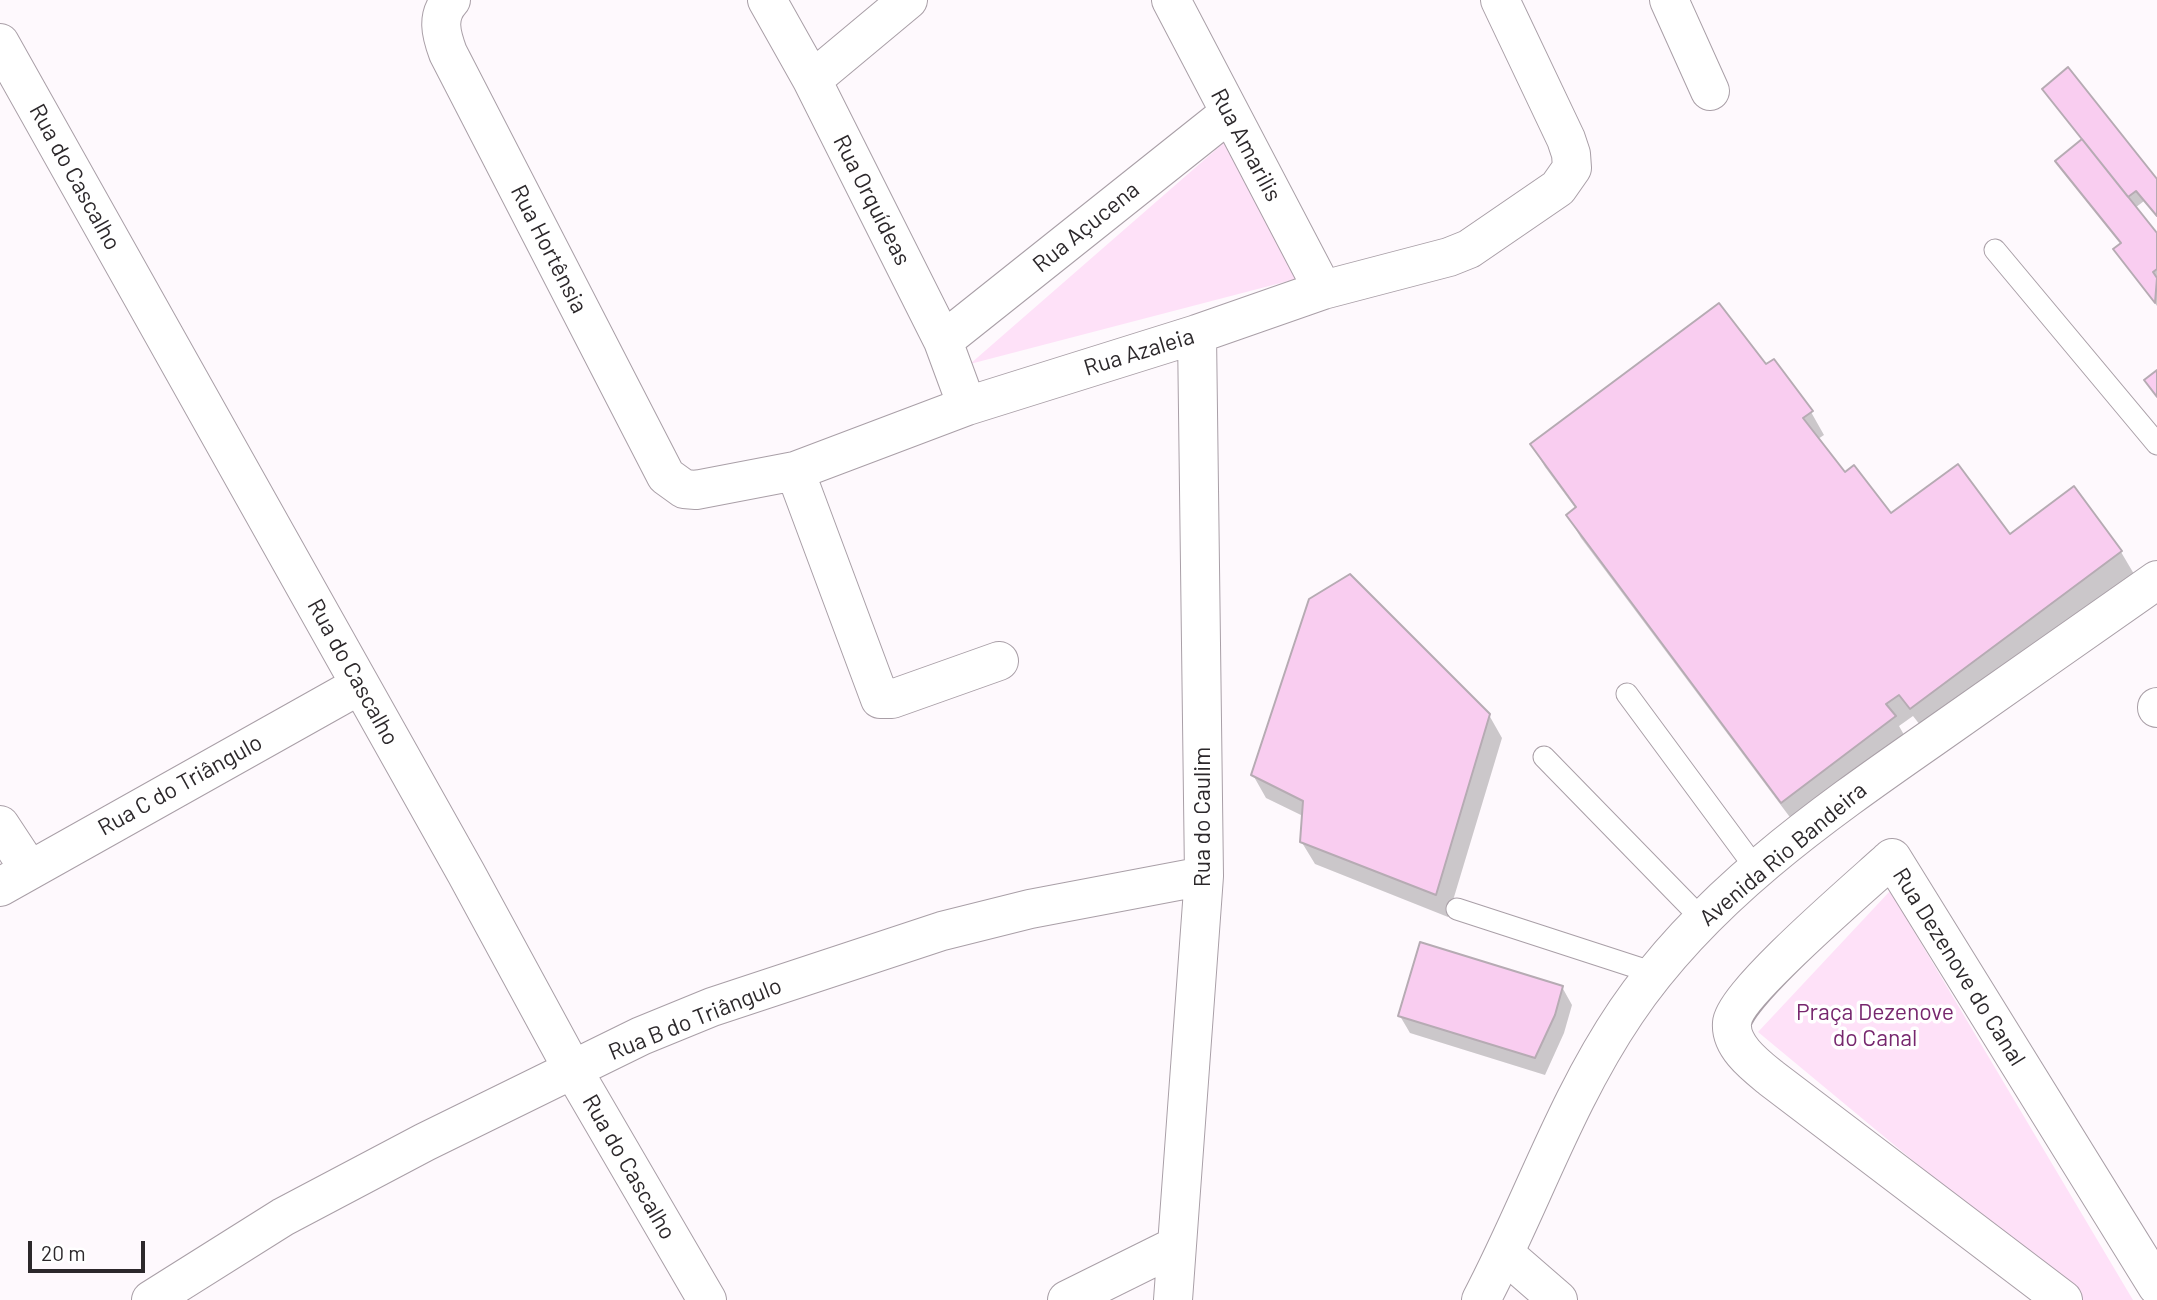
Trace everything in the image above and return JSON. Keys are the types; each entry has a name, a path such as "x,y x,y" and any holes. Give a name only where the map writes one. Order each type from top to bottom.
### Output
{"street":[{"name":"Rua Hortênsia","path":"451,0 443,9 441,18 442,36 448,53 666,476 684,489"},
{"name":"Rua Orquídeas","path":"767,0 812,80 943,341 967,406"},
{"path":"812,80 908,0"},
{"name":"Rua Amarilis","path":"1171,0 1228,114 1323,290"},
{"name":"Rua Azaleia","path":"684,489 709,489 795,471 967,406 1197,334 1323,290 1469,250 1558,188 1572,168 1566,139 1500,0"},
{"path":"1669,0 1710,91"},
{"name":"Rua do Cascalho","path":"0,43 466,873 573,1070 707,1300"},
{"name":"Rua Açucena","path":"943,341 1228,114"},
{"name":"Rua do Caulim","path":"1173,1300 1204,876 1197,334"},
{"path":"795,471 880,699 892,699 999,661"},
{"name":"Avenida Rio Bandeira","path":"1481,1300 1506,1254 1559,1131 1591,1069 1625,1013 1654,973 1702,919 1848,796 2157,580"},
{"name":"Rua C do Triângulo","path":"15,878 360,685"},
{"path":"0,825 15,878"},
{"name":"Rua Dezenove do Canal","path":"2063,1300 1752,1063 1734,1037 1732,1023 1736,1011 1769,971 1892,858 2157,1286"},
{"name":"Rua B do Triângulo","path":"151,1300 283,1217 425,1142 641,1035 712,1007 942,930 1030,909 1204,876"},
{"path":"1067,1300 1176,1245"},
{"path":"1506,1254 1558,1300"}],"lane":[{"path":"1995,250 2157,444"},
{"path":"1628,694 1757,870"},
{"path":"1544,757 1702,919"},
{"path":"1457,909 1654,973"}],"green space":[{"path":"1227,140 1296,279 970,364"},
{"name":"Praça Dezenove do Canal","path":"1890,891 2133,1300 2081,1300 1758,1032"}],"building":[{"path":"2068,67 2157,179 2157,216 2136,191 2128,197 2042,89"},
{"path":"2082,139 2157,233 2157,269 2153,272 2157,278 2155,303 2113,249 2121,243 2055,161"},
{"path":"1719,303 1766,364 1774,359 1813,411 1803,418 1845,472 1854,465 1891,513 1958,464 2010,534 2074,486 2122,551 1910,709 1899,695 1886,704 1896,716 1781,803 1566,515 1576,507 1530,444"},
{"path":"2157,370 2157,397 2144,380"},
{"path":"1350,574 1490,714 1436,895 1300,842 1303,801 1251,775 1309,599"},
{"path":"1420,942 1563,986 1555,1015 1535,1058 1398,1016"}]}
